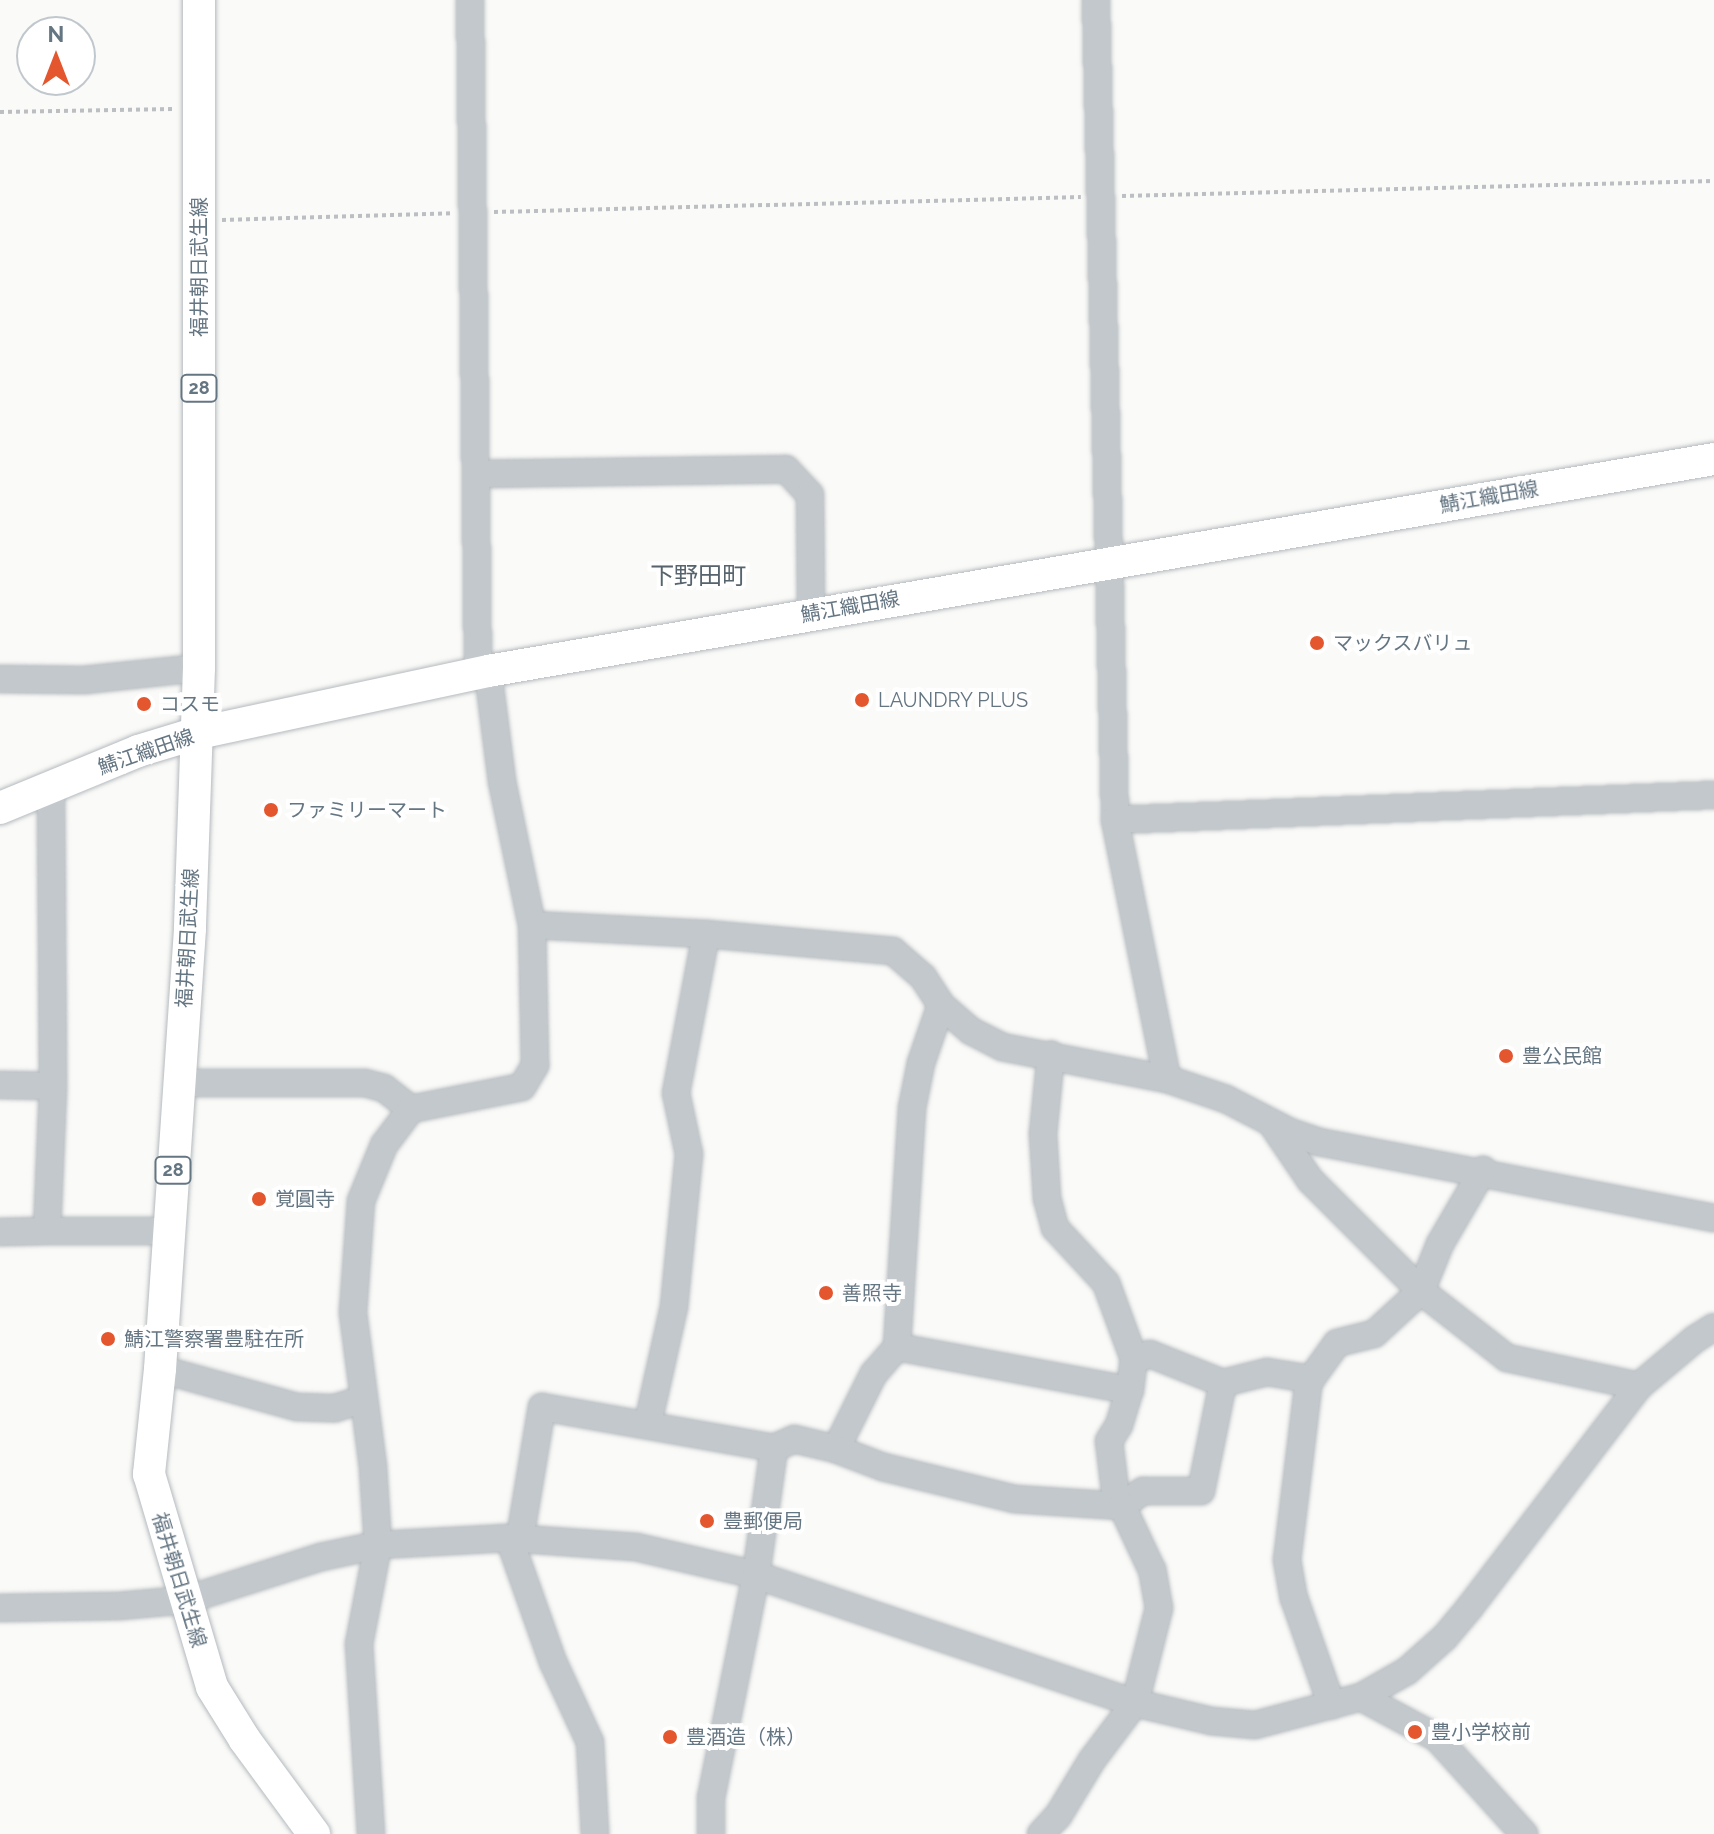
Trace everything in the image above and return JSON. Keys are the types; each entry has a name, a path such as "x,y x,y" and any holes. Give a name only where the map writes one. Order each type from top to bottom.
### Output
{"main road":[{"name":"福井朝日武生線","path":"199,0 199,668 194,734 190,929 160,1369 149,1474 212,1687 245,1740 314,1834"},
{"name":"鯖江織田線","path":"0,808 138,751 194,734 488,671 1714,459"}],"street":[{"path":"371,1834 359,1644 378,1545 373,1467 353,1312 361,1201 384,1145 411,1109 522,1087 535,1065 532,925 502,781 488,671 478,670 470,0"},
{"path":"1096,0 1115,820 1167,1079"},
{"path":"476,474 786,469 810,495 811,614"},
{"path":"0,679 84,680 199,668"},
{"path":"47,1231 53,1086 51,787"},
{"path":"1115,820 1714,795"},
{"path":"532,925 706,934 893,951 923,977 941,1005 971,1031 1002,1047 1051,1054 1167,1079 1226,1099 1290,1132 1319,1142 1483,1170 1714,1218"},
{"path":"648,1423 674,1307 689,1154 676,1093 706,934"},
{"path":"836,1449 874,1373 897,1347 912,1108 921,1063 941,1005"},
{"path":"1041,1834 1058,1816 1092,1760 1135,1703 1159,1608 1152,1570 1120,1506 1109,1441 1119,1425 1130,1390 1134,1359 1106,1283 1055,1228 1047,1199 1043,1134 1051,1054"},
{"path":"179,1083 365,1083 384,1088 411,1109"},
{"path":"0,1085 53,1086"},
{"path":"1270,1121 1310,1180 1421,1291 1507,1358 1639,1386"},
{"path":"1332,1706 1294,1598 1287,1560 1309,1379 1337,1343 1374,1334 1421,1291 1440,1244 1483,1170"},
{"path":"0,1232 169,1231"},
{"path":"0,1608 119,1606 186,1600 321,1557 378,1545 514,1538 636,1547 756,1575 1135,1703 1211,1721 1255,1725 1361,1697 1407,1671 1445,1637 1639,1386 1714,1327"},
{"path":"897,1347 1130,1390"},
{"path":"1134,1359 1150,1354 1223,1383 1267,1372 1309,1379"},
{"path":"160,1369 297,1407 335,1408 362,1400"},
{"path":"595,1834 590,1742 553,1662 514,1538 542,1407 648,1423 774,1448 794,1439 836,1449 883,1467 1014,1499 1120,1506 1143,1491 1201,1491 1223,1383"},
{"path":"711,1834 711,1798 756,1575 774,1448"},
{"path":"1361,1697 1437,1738 1524,1834"}],"path":[{"path":"0,112 199,108"},
{"path":"199,220 1714,181"}],"place":[{"name":"マックスバリュ","path":"1317,643"},
{"name":"LAUNDRY PLUS","path":"862,700"},
{"name":"コスモ","path":"144,704"},
{"name":"ファミリーマート","path":"271,810"},
{"name":"豊公民館","path":"1506,1056"},
{"name":"覚圓寺","path":"259,1199"},
{"name":"善照寺","path":"826,1293"},
{"name":"鯖江警察署豊駐在所","path":"108,1339"},
{"name":"豊郵便局","path":"707,1521"},
{"name":"豊小学校前","path":"1415,1732"},
{"name":"豊酒造（株）","path":"670,1737"}],"district":[{"name":"下野田町","path":"698,576"}]}
